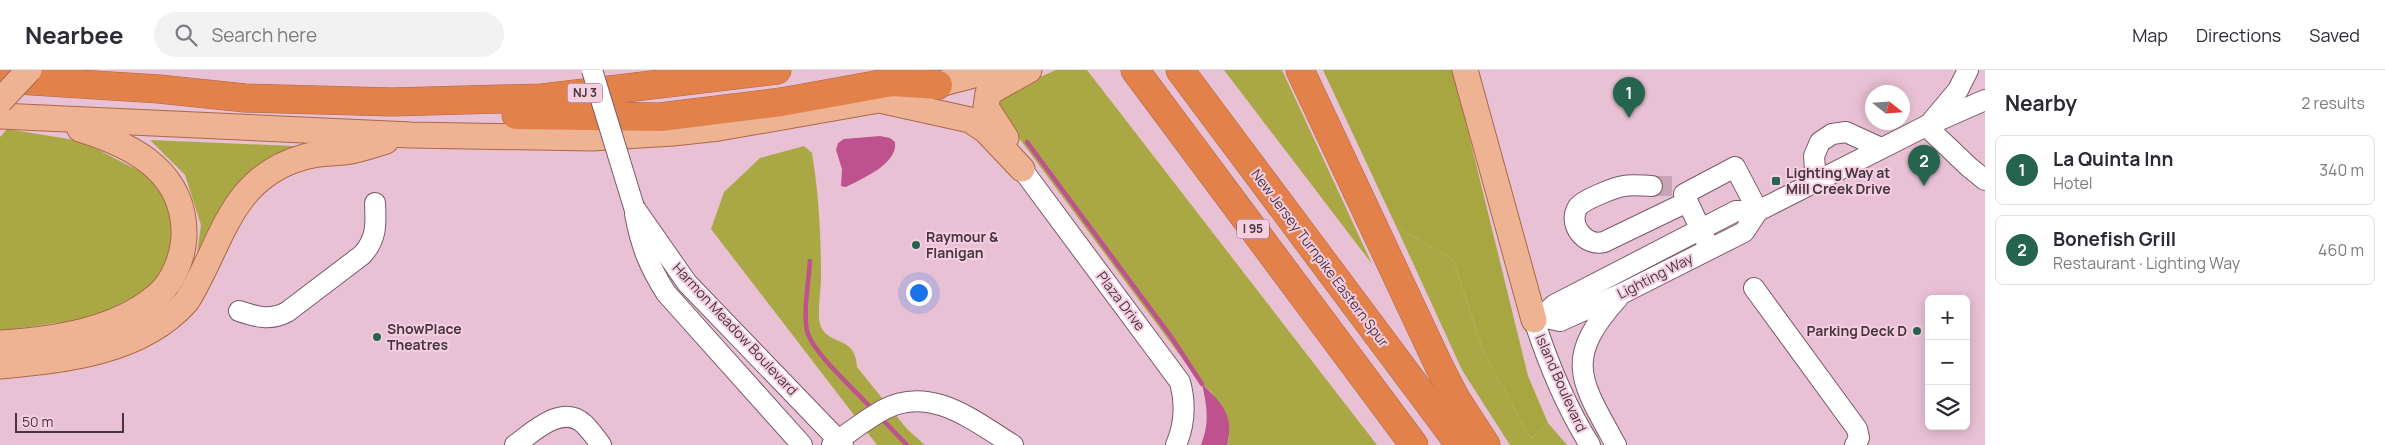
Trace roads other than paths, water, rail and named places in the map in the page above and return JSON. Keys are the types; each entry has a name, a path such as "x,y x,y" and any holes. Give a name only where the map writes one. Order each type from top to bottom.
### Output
{"highway":[{"name":"NJ 3","path":"0,79 159,89 245,98 392,102 542,98 776,70"},
{"name":"I 95","path":"1135,70 1414,445"},
{"name":"New Jersey Turnpike Eastern Spur","path":"1180,70 1460,445"},
{"path":"1300,70 1440,368 1459,404 1486,445"},
{"path":"392,102 421,113 653,117 781,102 892,82 938,85"}],"main road":[{"path":"0,101 29,70"},
{"path":"0,116 411,135 592,138 646,136 719,128 879,100 992,70"},
{"path":"1022,169 1002,130 986,107 986,100 988,93 1029,70"},
{"path":"1465,70 1538,319"},
{"path":"879,100 970,120 986,131 1022,169"},
{"path":"0,343 55,337 94,327 132,314 159,294 174,272 183,248 184,219 175,193 162,172 140,154 110,138 74,127 32,118"},
{"path":"0,366 84,355 148,333 175,314 187,301 242,195 263,176 288,162 303,157 347,152 411,135"}],"street":[{"name":"Harmon Meadow Boulevard","path":"592,70 634,207 641,245 652,270 666,293 802,445"},
{"path":"1968,70 1958,90 1927,125 1980,176"},
{"name":"Lighting Way","path":"1538,319 1554,305 1736,211 1758,211 1927,125 1985,100"},
{"path":"1816,182 1814,156 1820,142 1832,134 1846,132 1881,148"},
{"path":"1652,186 1624,186 1583,203 1577,211 1576,219 1582,237 1592,242 1604,242 1682,194 1735,167 1758,211"},
{"name":"Plaza Drive","path":"1022,169 1180,382 1184,398 1184,416 1181,433 1176,445"},
{"path":"1682,194 1710,248"},
{"path":"239,311 255,316 275,318 287,312 362,254 371,245 376,231 375,203"},
{"name":"Harmon Meadow Boulevard","path":"634,207 687,283 838,443"},
{"name":"Lighting Way","path":"1538,319 1560,321 1623,293 1744,232 1758,211"},
{"path":"1754,288 1857,430 1859,438 1856,445"},
{"name":"Island Boulevard","path":"1616,445 1592,400 1582,375 1581,361 1593,329 1623,293"},
{"name":"Island Boulevard","path":"1538,319 1544,349 1574,416 1590,445"},
{"path":"838,443 883,410 897,404 919,402 941,403 964,414 1013,445"},
{"path":"515,445 552,419 568,417 583,423 601,445"}],"waterway":[{"path":"1027,142 1172,338 1202,384"},
{"path":"810,261 806,309 808,334 812,343 828,363 873,410"},
{"path":"880,417 907,445"}],"tunnel":[{"path":"1652,186 1675,186"}],"place":[{"name":"La Quinta Inn","path":"1629,118"},
{"name":"Lighting Way at Mill Creek Drive","path":"1776,181"},
{"name":"Bonefish Grill","path":"1924,186"},
{"name":"Raymour & Flanigan","path":"916,245"},
{"name":"Parking Deck D","path":"1917,331"},
{"name":"ShowPlace Theatres","path":"377,337"}]}
